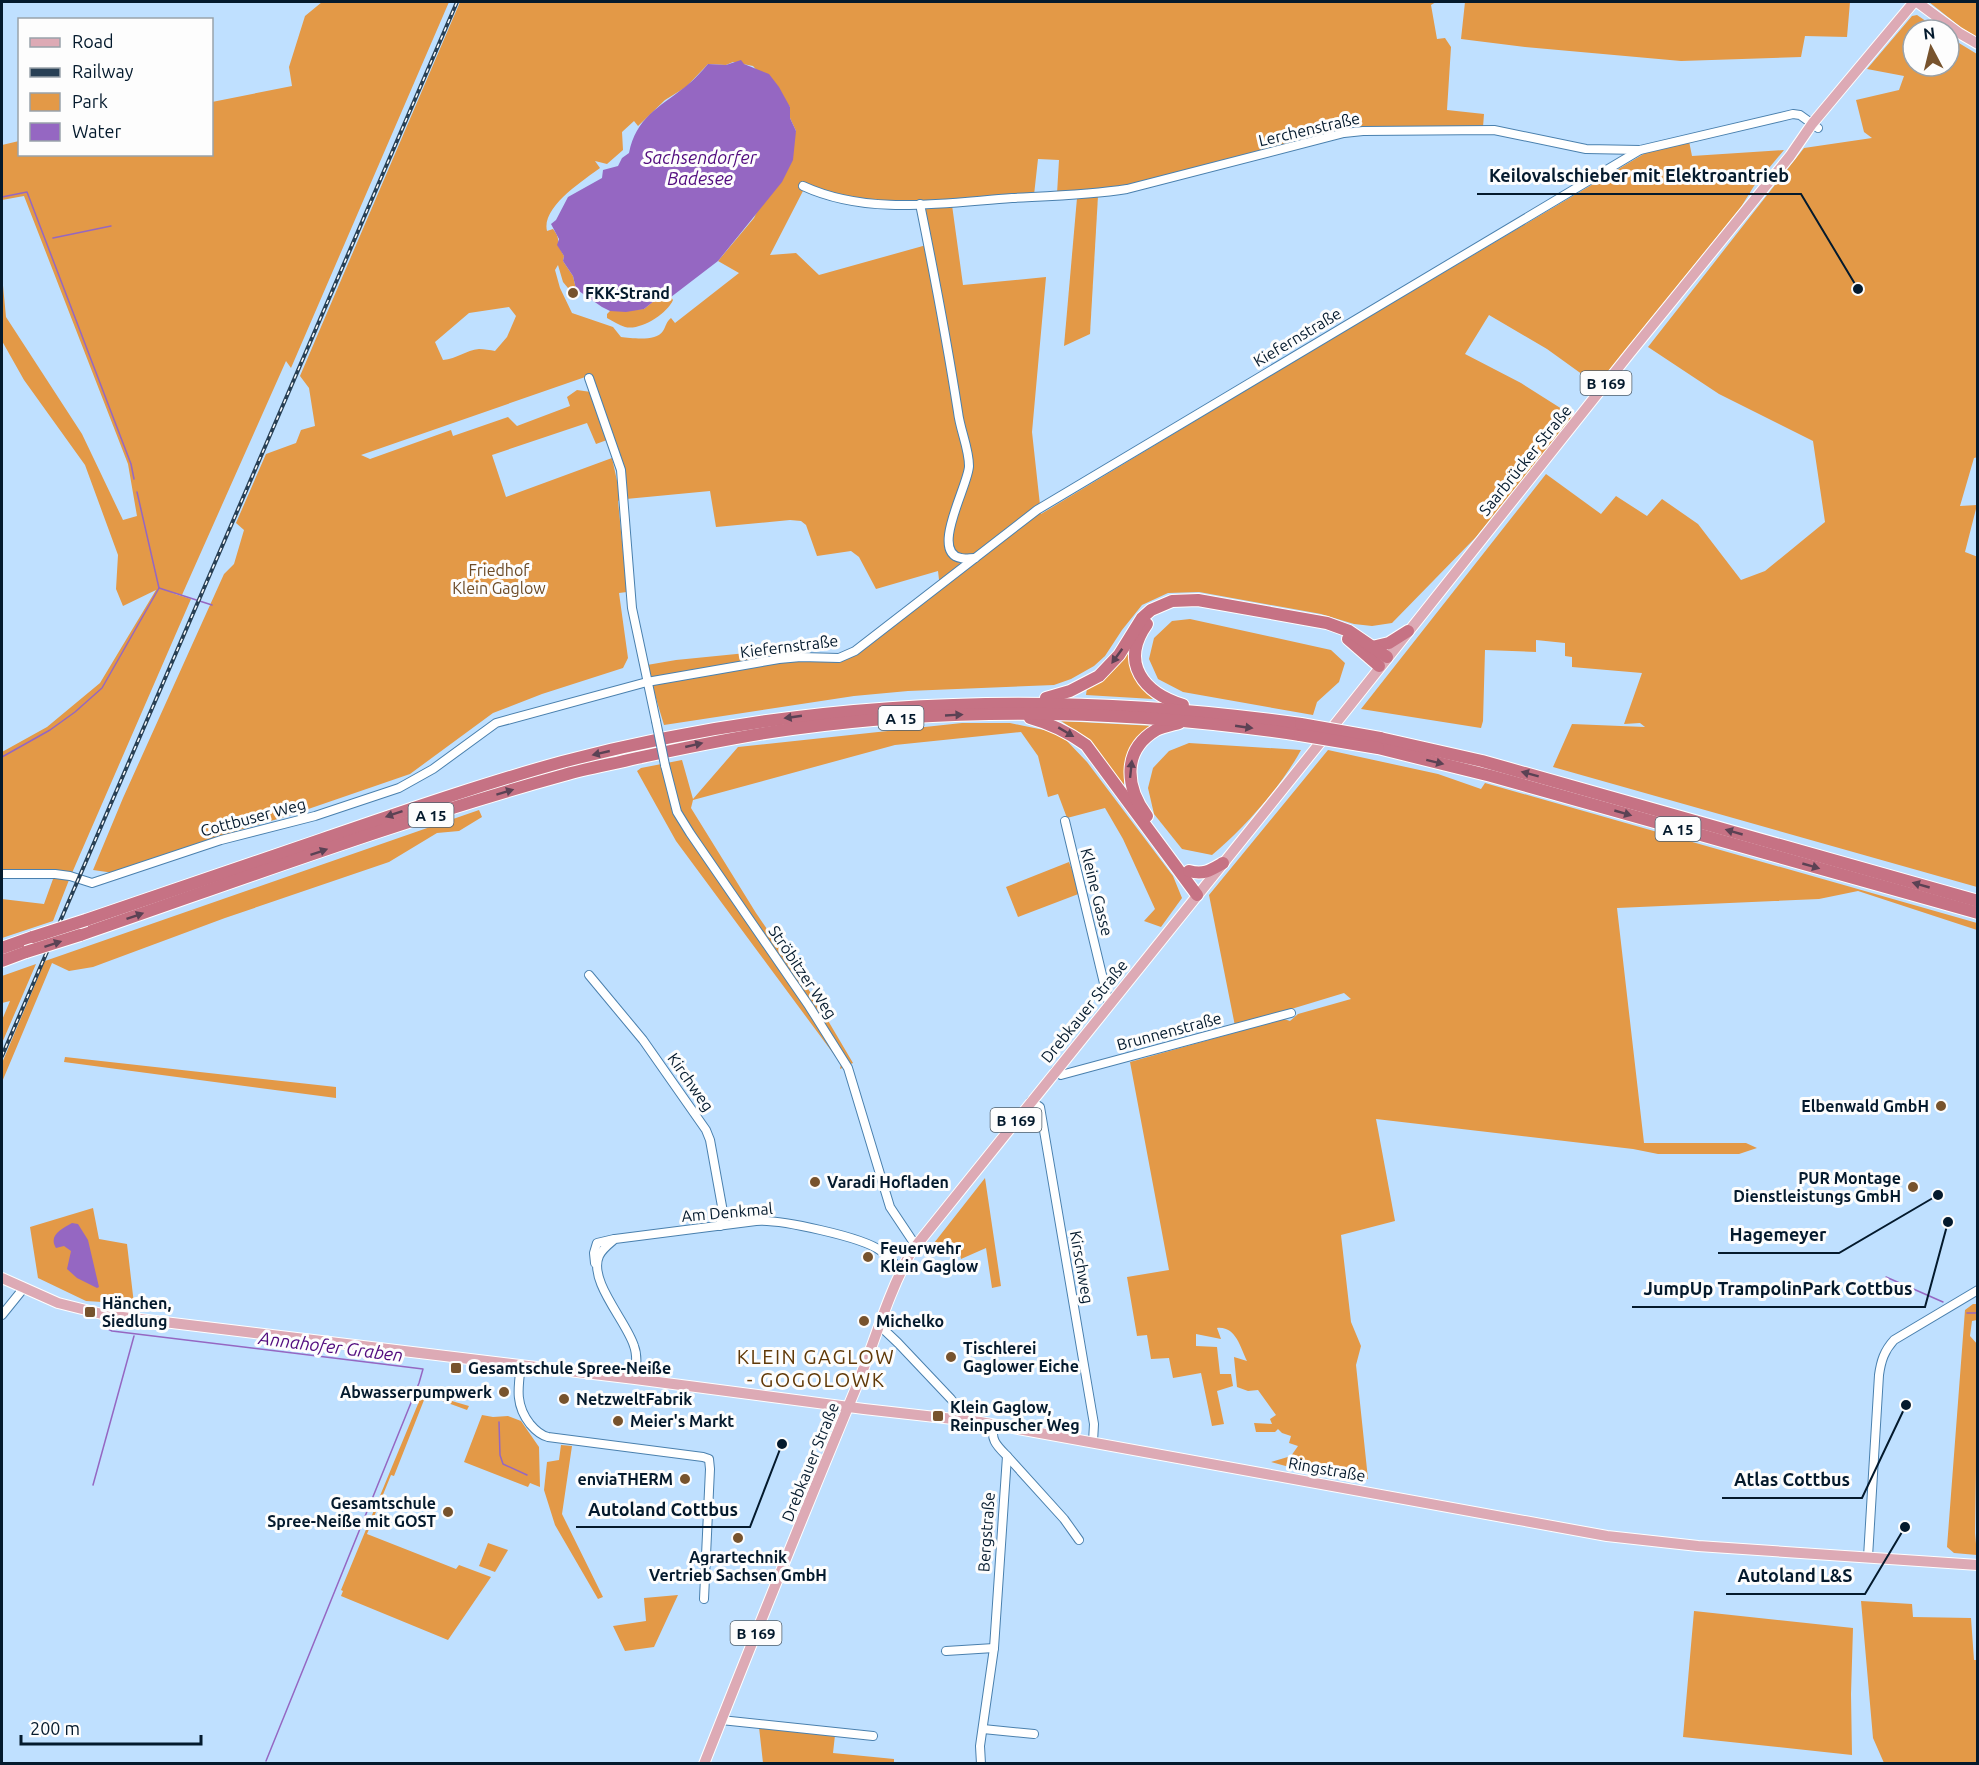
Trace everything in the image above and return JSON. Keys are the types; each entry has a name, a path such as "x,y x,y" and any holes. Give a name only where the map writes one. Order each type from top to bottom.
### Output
{"highway":[{"path":"1034,702 1070,691 1099,676 1119,655 1142,618 1151,610 1172,601 1198,600 1327,623 1349,631 1372,647 1383,662"},
{"path":"1201,711 1158,696 1148,686 1137,664 1136,653 1142,632 1155,616 1173,608 1197,607 1336,632 1383,662"},
{"path":"1372,647 1389,643 1408,631"},
{"name":"A 15","path":"2,948 418,807 561,762 658,740 790,717 960,703 1034,702 1201,711 1482,761 1977,901"},
{"path":"1011,713 1052,724 1086,745 1200,892"},
{"name":"A 15","path":"2,961 410,821 565,774 709,742 791,729 907,717 1011,713 1189,721 1301,729"},
{"path":"1189,721 1158,729 1139,744 1133,756 1130,779 1133,793 1142,808 1189,871 1200,892"},
{"name":"A 15","path":"1379,743 1977,913"},
{"path":"1189,871 1199,874 1223,863"}],"main road":[{"path":"1915,2 1977,44"},
{"name":"Saarbrücker Straße","path":"1332,728 1630,353 1790,156 1801,147 1815,126 1832,109 1838,93 1915,2"},
{"name":"Drebkauer Straße","path":"704,1764 901,1271 916,1246 1332,728"},
{"name":"Ringstraße","path":"2,1278 38,1296 90,1312 124,1318 634,1378 848,1407 957,1419 1698,1551 1801,1552 1977,1565"}],"street":[{"name":"Lerchenstraße","path":"803,186 825,196 859,202 908,206 1095,194 1127,189 1344,133 1366,131 1494,130 1586,149 1640,150 1793,114 1800,115 1815,126"},
{"name":"Kiefernstraße","path":"496,723 647,682 779,659 839,658 855,651 1037,510 1640,150"},
{"path":"920,204 969,468 949,529 949,545 954,555 960,558 975,558"},
{"path":"589,378 621,470 632,608 647,682"},
{"name":"Ströbitzer Weg","path":"647,682 677,812 809,1006 848,1068 890,1207 916,1246"},
{"name":"Cottbuser Weg","path":"2,874 55,874 92,883 221,840 315,816 399,788 433,769 496,723"},
{"name":"Kleine Gasse","path":"1065,821 1109,1004"},
{"name":"Kirchweg","path":"589,975 643,1040 706,1130 710,1140 723,1212 720,1226"},
{"name":"Brunnenstraße","path":"1055,1071 1061,1075 1291,1014"},
{"name":"Kirschweg","path":"1031,1101 1040,1107 1094,1424 1093,1442"},
{"path":"723,1212 746,1223"},
{"name":"Am Denkmal","path":"634,1378 636,1362 634,1344 604,1291 594,1260 596,1246 602,1240 778,1221 862,1242 882,1251 901,1271"},
{"path":"2,1315 23,1289"},
{"path":"1868,1557 1882,1358 1894,1340 1977,1290"},
{"path":"879,1325 951,1399 955,1404 957,1419"},
{"path":"522,1365 518,1389 520,1409 539,1434 709,1459 704,1599"},
{"path":"995,1425 994,1443 1064,1519 1078,1540"},
{"name":"Bergstraße","path":"981,1764 980,1746 994,1648 1007,1456"},
{"path":"946,1651 994,1648"},
{"path":"723,1715 873,1736"},
{"path":"983,1730 1034,1734"}],"green space":[{"path":"322,2 449,2 291,368 286,361 182,595 172,593 191,599 72,873 2,872 2,752 47,727 100,683 156,590 123,606 116,589 118,555 85,465 24,380 2,341 2,275 6,317 82,434 123,520 137,516 128,464 24,196 2,200 2,145 18,141 18,156 213,156 213,102 292,86 289,67 305,16"},
{"name":"Friedhof Klein Gaglow","path":"460,2 1436,2 1431,5 1437,39 1445,38 1451,47 1447,110 1484,114 1483,127 1374,127 1128,187 1057,194 1059,160 1038,159 1034,195 885,202 803,191 770,255 796,253 819,275 930,244 923,206 952,205 963,285 1046,277 1032,432 1041,514 1647,152 1689,141 1692,156 1784,150 1754,186 1741,207 1597,385 1547,349 1489,315 1465,354 1521,383 1573,416 1476,537 1392,623 1372,626 1354,624 1321,614 1199,592 1168,593 1142,605 1105,656 1094,666 1071,679 1054,685 908,691 854,696 664,725 651,682 779,661 839,659 940,588 938,571 876,589 859,557 851,551 817,556 806,525 801,521 716,527 710,491 626,499 591,375 361,455 370,459 451,430 453,436 508,417 517,426 570,406 567,397 577,390 591,392 607,440 596,444 587,423 492,455 506,497 612,458 621,499 618,501 627,592 619,593 628,658 623,668 542,694 493,713 410,774 114,873 93,870 224,574 234,564 244,530 236,523 266,454 296,443 301,430 315,426 309,388 300,376","holes":["733,62 753,66 790,107 790,118 796,131 754,218 718,261 739,273 675,323 671,318 663,331 655,337 621,337 613,327 572,313 560,288 555,270 558,265 563,282 568,288 576,289 573,276 563,261 564,256 558,245 557,234 553,229 547,231 550,213 565,195 600,168 595,161 607,164 623,150 622,132 634,121 638,126 665,100 686,87 708,64 726,65","509,307 516,316 507,337 495,351 474,350 443,360 435,342 469,313"]},
{"path":"1465,2 1850,2 1847,37 1805,36 1801,57 1681,61 1461,39"},
{"path":"1929,2 1977,2 1977,37 1961,27 1961,18 1949,18"},
{"path":"1901,29 1901,75 1867,69"},
{"path":"1961,44 1977,54 1978,457 1974,458 1960,506 1977,505 1965,552 1978,557 1977,887 1553,767 1572,724 1645,727 1640,723 1624,724 1642,673 1572,667 1572,657 1565,656 1565,643 1536,640 1536,652 1485,650 1481,728 1361,709 1546,474 1601,514 1616,496 1647,516 1662,499 1698,524 1741,580 1765,571 1825,522 1813,441 1719,394 1648,347 1804,148 1872,138 1864,132 1856,100 1899,90 1903,78 1961,78"},
{"path":"1098,196 1090,334 1064,346 1077,198"},
{"path":"664,297 671,297 673,300 670,305 659,316 645,324 631,328 607,318 610,311 644,309"},
{"path":"1190,619 1331,650 1345,663 1339,682 1317,702 1313,715 1183,692 1158,679 1149,659 1154,638 1172,621"},
{"path":"1130,647 1137,680 1153,699 1086,695 1087,688"},
{"path":"788,649 793,656 650,680 647,665 676,660"},
{"path":"1061,721 1155,726 1131,752 1126,766 1124,787 1085,737"},
{"path":"962,723 1010,723 1049,731 1066,740 1087,762 1173,876 1182,898 1161,927 1144,921 1155,909 1123,839 1105,808 1067,818 1058,794 1048,797 1038,756 1021,732 895,745 693,800 691,808 756,913 817,1002 853,1063 840,1069 841,1064 676,841 637,771 641,768 682,760 693,799 738,747"},
{"path":"1189,743 1301,750 1261,806 1212,855 1182,849 1154,814 1148,788 1153,768 1169,751"},
{"path":"1328,750 1438,774 1481,789 1485,783 1977,923 1977,930 1858,891 1819,899 1617,908 1644,1143 1746,1143 1757,1148 1739,1154 1658,1154 1633,1149 1376,1119 1395,1221 1341,1235 1351,1322 1361,1346 1356,1365 1368,1479 1304,1471 1271,1462 1291,1456 1298,1446 1289,1443 1291,1436 1278,1429 1275,1432 1256,1432 1254,1423 1272,1424 1270,1419 1276,1415 1258,1390 1248,1391 1237,1387 1234,1357 1247,1361 1236,1338 1229,1330 1223,1328 1217,1328 1221,1339 1196,1334 1196,1346 1217,1347 1220,1374 1231,1374 1233,1386 1217,1391 1224,1424 1212,1426 1201,1373 1173,1378 1169,1358 1151,1359 1147,1335 1137,1336 1127,1277 1169,1270 1130,1062 1284,1019 1290,1021 1298,1014 1351,999 1344,993 1235,1026 1209,895"},
{"path":"479,810 482,817 459,831 437,833 389,862 225,918 93,967 69,971 52,963 2,1082 2,1063 45,961"},
{"path":"1069,862 1081,893 1018,917 1006,887"},
{"path":"53,879 69,880 53,921 2,938 2,899 44,904"},
{"path":"36,964 2,1043 2,1020 10,1001 2,1003 2,976"},
{"path":"65,1057 336,1087 336,1098 64,1062"},
{"path":"985,1178 1001,1286 992,1288 986,1248 961,1259 958,1242 929,1255 927,1252"},
{"path":"93,1208 99,1239 127,1244 134,1304 86,1301 38,1278 30,1227"},
{"path":"1973,1304 1978,1304 1977,1320 1972,1321 1970,1336 1978,1345 1975,1533 1977,1555 1954,1553 1947,1547 1965,1310"},
{"path":"425,1387 445,1396 445,1399 469,1406 467,1410 426,1395 394,1476 391,1475 367,1534 456,1569 459,1565 491,1577 448,1640 341,1596 343,1591 341,1590"},
{"path":"482,1415 508,1416 521,1421 539,1447 540,1487 530,1483 528,1487 464,1462"},
{"path":"561,1445 572,1446 562,1514 603,1597 598,1599 555,1525 544,1490 547,1462 559,1460"},
{"path":"488,1543 508,1550 495,1572 479,1566"},
{"path":"678,1595 654,1647 625,1651 613,1626 646,1621 644,1598"},
{"path":"1861,1601 1912,1604 1913,1617 1971,1618 1974,1660 1978,1660 1977,1763 1884,1763 1873,1738"},
{"path":"1694,1611 1853,1628 1852,1755 1683,1737"},
{"path":"759,1727 835,1735 833,1753 894,1759 894,1763 763,1763"}],"water":[{"name":"Sachsendorfer Badesee","path":"741,60 744,64 769,74 790,107 790,118 796,131 793,160 782,182 718,261 671,297 654,301 644,309 626,312 610,311 602,307 576,289 573,276 563,261 564,256 557,245 559,239 551,224 556,220 568,197 602,178 603,170 618,166 622,158 629,153 632,141 643,122 657,108 691,82 708,64 726,65"},
{"path":"72,1223 78,1224 88,1240 99,1287 97,1288 77,1278 67,1269 71,1251 64,1246 56,1248 54,1243 57,1233"}],"waterway":[{"path":"2,197 27,192 131,464 134,479"},
{"path":"53,238 111,226"},
{"path":"137,492 159,588 212,605"},
{"path":"2,757 50,730 102,688 159,588"},
{"path":"1886,1277 1943,1302"},
{"path":"1967,1313 1978,1313"},
{"name":"Annahofer Graben","path":"107,1324 108,1329 112,1331 423,1369 266,1761"},
{"path":"93,1485 134,1336"},
{"path":"499,1422 500,1455 503,1464 527,1475"}],"railway":[{"path":"2,1056 457,2"}],"place":[{"name":"Keilovalschieber mit Elektroantrieb","path":"1858,289"},
{"name":"FKK-Strand","path":"573,293"},
{"name":"Elbenwald GmbH","path":"1941,1106"},
{"name":"Varadi Hofladen","path":"815,1182"},
{"name":"PUR Montage Dienstleistungs GmbH","path":"1913,1187"},
{"name":"Hagemeyer","path":"1938,1195"},
{"name":"JumpUp TrampolinPark Cottbus","path":"1948,1222"},
{"name":"Feuerwehr Klein Gaglow","path":"868,1257"},
{"name":"Hänchen, Siedlung","path":"90,1312"},
{"name":"Michelko","path":"864,1321"},
{"name":"Tischlerei Gaglower Eiche","path":"951,1357"},
{"name":"Gesamtschule Spree-Neiße","path":"456,1368"},
{"name":"Abwasserpumpwerk","path":"504,1392"},
{"name":"NetzweltFabrik","path":"564,1399"},
{"name":"Atlas Cottbus","path":"1906,1405"},
{"name":"Klein Gaglow, Reinpuscher Weg","path":"938,1416"},
{"name":"Meier's Markt","path":"618,1421"},
{"name":"Autoland Cottbus","path":"782,1444"},
{"name":"enviaTHERM","path":"685,1479"},
{"name":"Gesamtschule Spree-Neiße mit GOST","path":"448,1512"},
{"name":"Autoland L&S","path":"1905,1527"},
{"name":"Agrartechnik Vertrieb Sachsen GmbH","path":"738,1538"}],"district":[{"name":"KLEIN GAGLOW - GOGOLOWK","path":"816,1368"}]}
